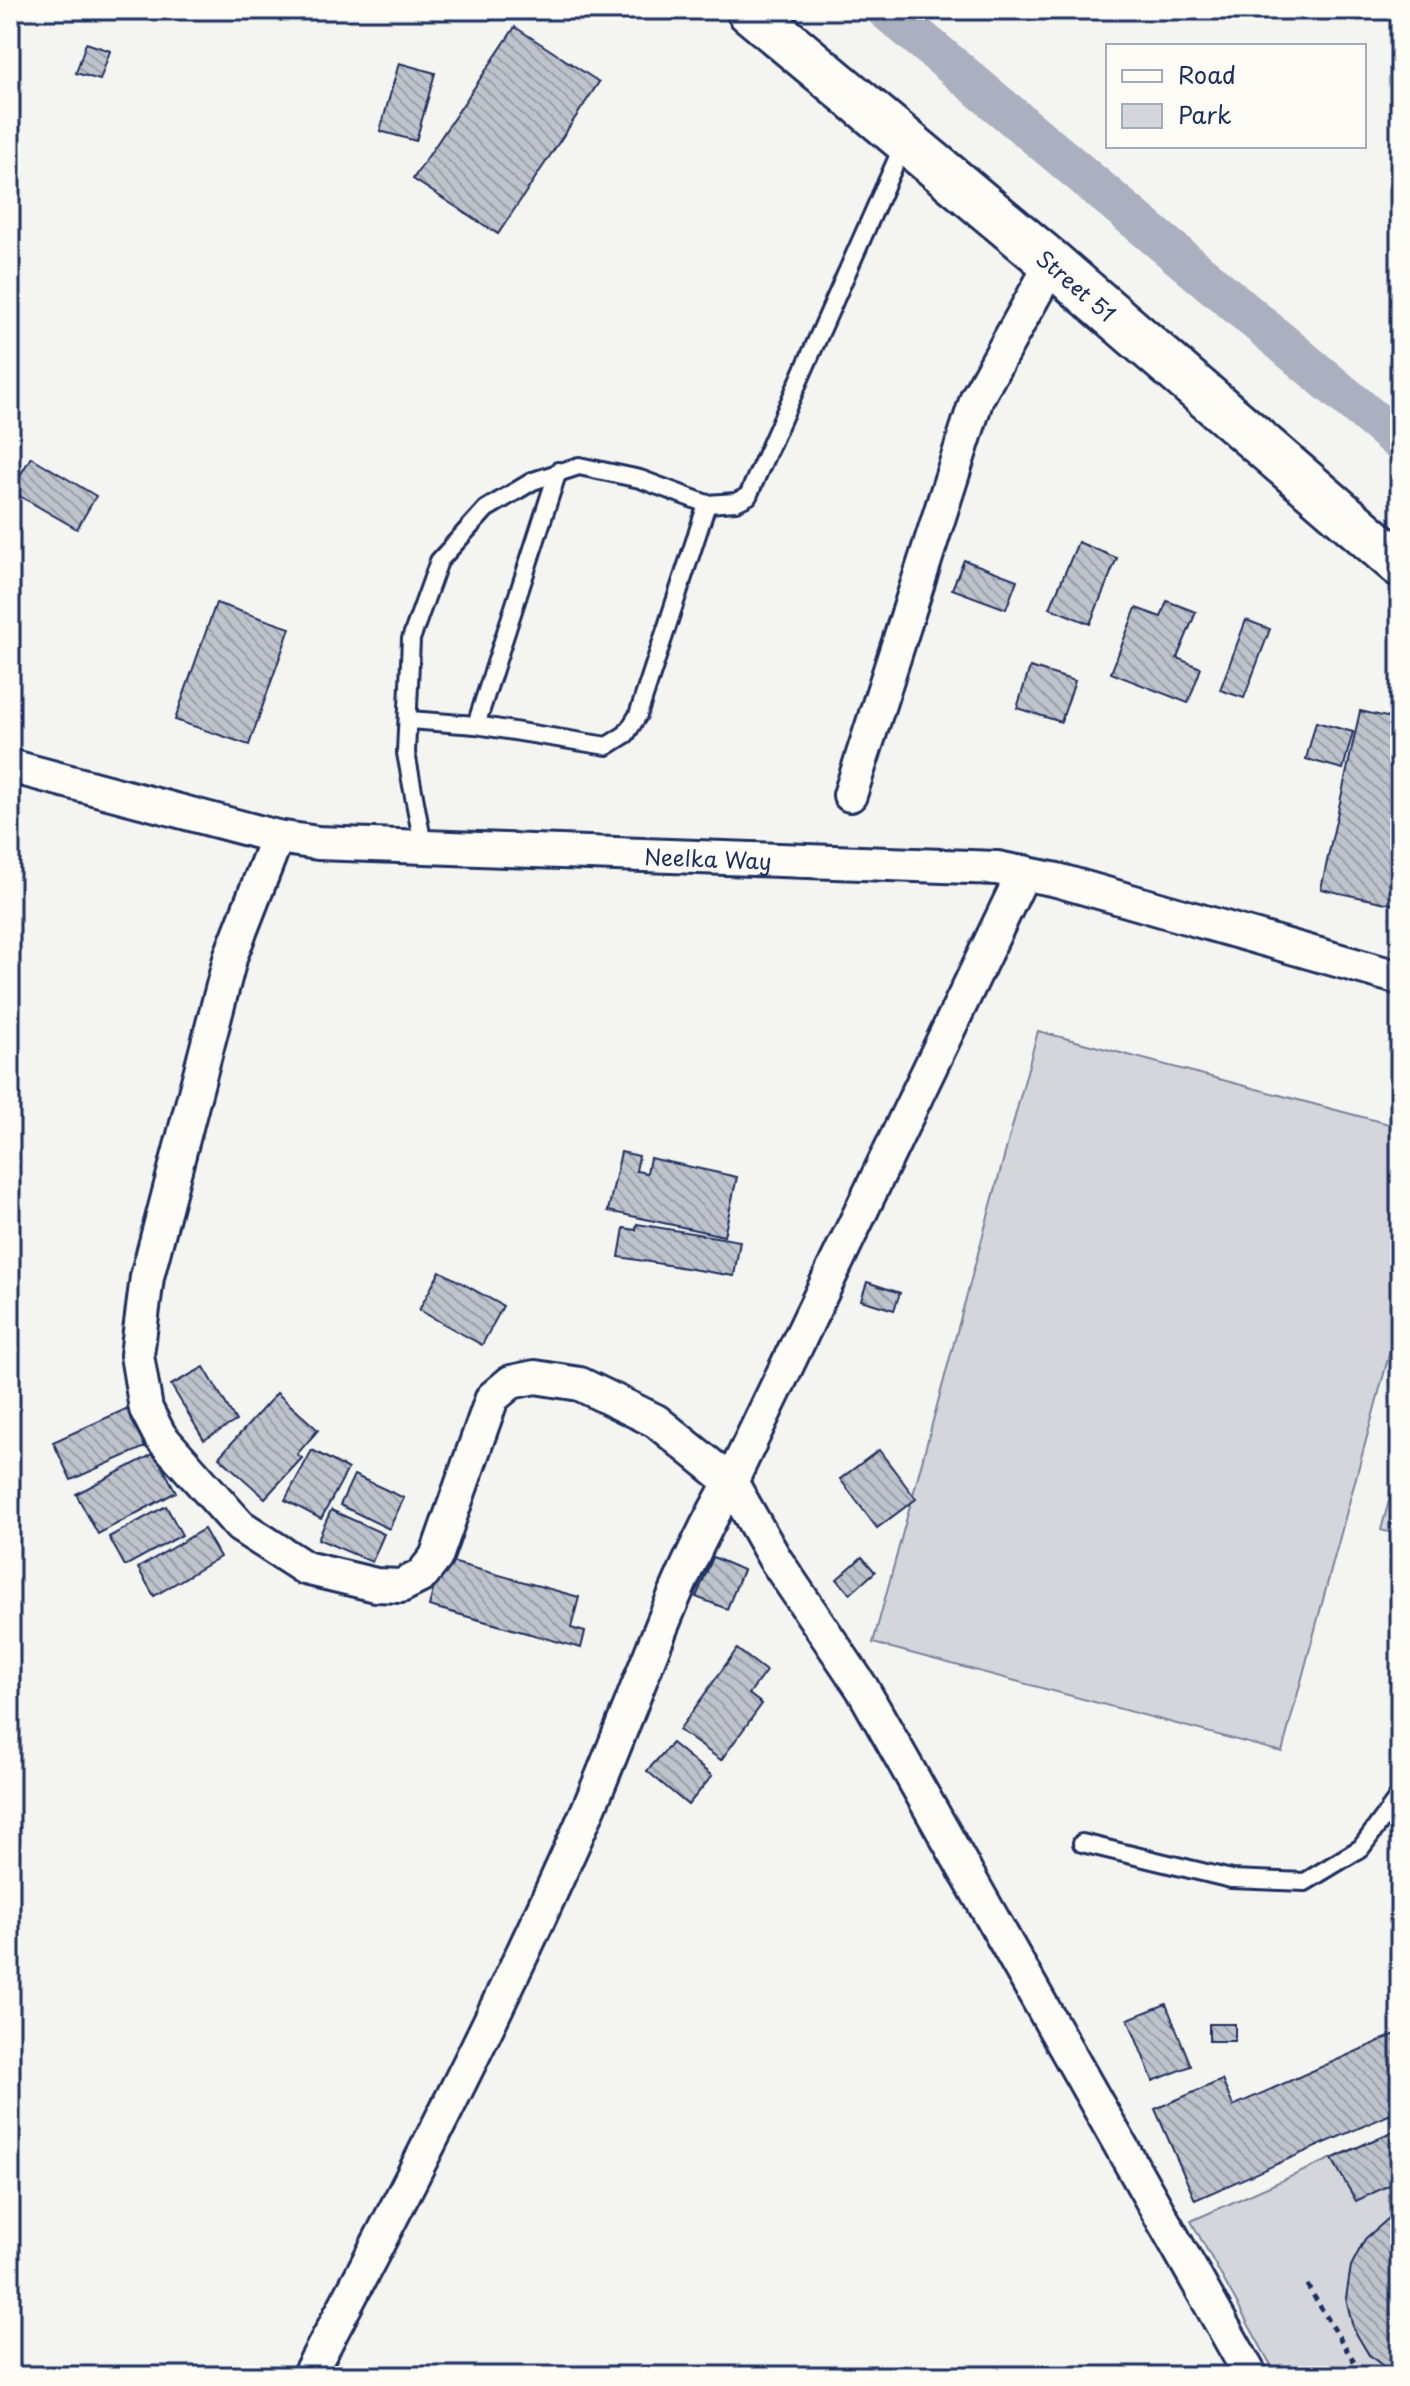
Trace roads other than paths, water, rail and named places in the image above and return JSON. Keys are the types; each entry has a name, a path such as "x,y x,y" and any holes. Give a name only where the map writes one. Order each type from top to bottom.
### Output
{"main road":[{"name":"Street 51","path":"749,10 1052,263 1400,564"}],"street":[{"path":"850,795 977,398 1052,263"},
{"name":"Neelka Way","path":"10,766 277,837 318,843 1024,872 1400,978"},
{"path":"277,837 231,955 147,1277 137,1355 146,1409 160,1436 240,1526 305,1568 376,1585 401,1586 421,1576 436,1557 492,1398 511,1382 535,1377 580,1384 656,1421 731,1482 775,1559 862,1688 1251,2376"},
{"path":"308,2376 432,2145 541,1917 624,1730 704,1529 731,1482 1024,872"}],"lane":[{"path":"423,845 406,753 411,639 439,561 486,509 558,471 579,466 640,479 707,504 736,502 748,496 905,139"},
{"path":"476,725 558,471"},
{"path":"409,720 476,725 607,746 626,734 638,715 707,504"},
{"path":"1082,1843 1231,1879 1305,1882 1361,1848 1400,1795"}],"waterway":[{"path":"886,10 1400,442"}]}
